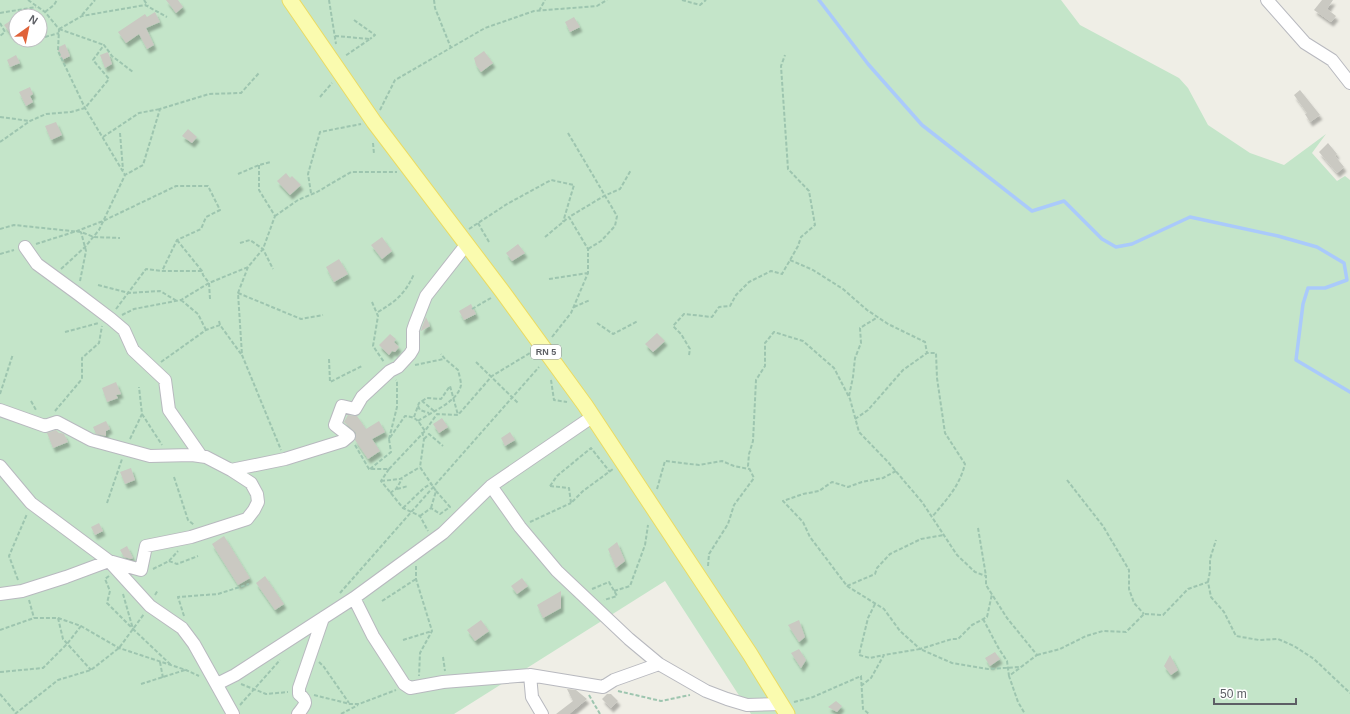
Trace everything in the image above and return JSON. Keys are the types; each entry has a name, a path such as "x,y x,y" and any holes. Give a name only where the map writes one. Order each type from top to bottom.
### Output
{"main road":[{"name":"RN 5","path":"290,0 337,66 374,122 502,291 623,461 750,654 784,709"}],"street":[{"path":"1267,0 1305,43 1332,60 1350,83"},
{"path":"231,470 285,459 343,441 349,436 335,425 342,406 355,409 362,397 410,354 413,349 413,330 426,296 463,240"},
{"path":"24,248 33,260 53,277 112,319 124,330 133,350 165,380 171,415 201,456"},
{"path":"0,410 45,426 57,422 91,440 150,456 201,456 231,470 251,483 257,494 258,502 248,519 191,537 146,546 141,570 113,565 24,590 0,594"},
{"path":"217,684 235,675 354,598 443,533 491,486 592,417"},
{"path":"0,466 31,504 113,565 150,606 182,628 194,644 217,684 235,711"},
{"path":"491,486 520,527 557,571 629,639 659,664 706,691 747,705 784,709"},
{"path":"354,598 373,636 406,686 415,687 443,682 530,675 603,687 614,680 659,664"},
{"path":"298,714 305,704 304,698 298,691 323,618"},
{"path":"530,675 532,697 542,714"}],"path":[{"path":"28,0 37,7"},
{"path":"48,10 54,5 57,0"},
{"path":"82,16 95,0"},
{"path":"144,0 149,8 145,5"},
{"path":"329,0 335,36 337,66"},
{"path":"434,0 435,8 451,48"},
{"path":"539,11 545,0"},
{"path":"312,193 308,174 320,132 374,122 395,80 484,28 534,11 597,6 608,0"},
{"path":"682,0 700,5 706,0"},
{"path":"59,29 82,16 145,5 167,18"},
{"path":"0,13 37,7"},
{"path":"48,16 59,29 104,45 112,56 133,72"},
{"path":"320,97 337,66 375,35 354,20"},
{"path":"0,24 5,32 0,36"},
{"path":"59,29 58,51 85,108 125,174"},
{"path":"48,36 59,33"},
{"path":"335,36 370,39"},
{"path":"0,142 30,121 46,114 71,112 85,108 109,79 93,60 104,45"},
{"path":"689,355 690,349 681,334 673,326 684,314 712,317 719,306 730,306 736,295 748,282 770,271 782,274 798,246 801,237 815,225 809,191 788,168 781,66 785,55"},
{"path":"103,137 139,114 209,94 242,92 259,73"},
{"path":"53,277 85,247 99,230 125,174 143,165 160,109"},
{"path":"0,117 30,121"},
{"path":"120,133 123,171"},
{"path":"568,133 617,216 615,226 602,241 588,249"},
{"path":"238,174 259,165 271,162"},
{"path":"259,165 258,190 275,216"},
{"path":"544,237 569,217 604,196 620,189 631,170"},
{"path":"242,355 238,293 248,266 263,249 275,216 298,200 317,192 351,172 414,173"},
{"path":"463,240 478,223 507,204 551,180 574,185 563,222"},
{"path":"0,254 24,248 103,221 176,186 208,186 220,210 206,217 201,229 177,240 162,271"},
{"path":"380,481 437,414 458,414 492,376 530,353 540,344 551,338 571,313 588,273 588,249 569,217"},
{"path":"478,223 489,242"},
{"path":"0,229 14,225 77,231 94,237 120,238"},
{"path":"78,294 86,251 81,232"},
{"path":"177,240 202,270 203,275 209,283 210,299"},
{"path":"240,244 250,240 263,249 273,269"},
{"path":"790,260 813,270 843,289 867,310 888,324 925,342 927,353"},
{"path":"112,319 134,310 181,300 209,283 248,266"},
{"path":"112,319 114,312 129,294 146,269 162,271 202,270"},
{"path":"549,279 588,273"},
{"path":"378,312 394,302 409,287 414,274"},
{"path":"98,285 129,294 160,290 177,301"},
{"path":"472,309 502,291"},
{"path":"238,293 301,319 323,315"},
{"path":"181,300 198,314 206,330"},
{"path":"573,308 590,300"},
{"path":"369,469 391,452 390,439 397,407 397,382 394,369 373,346 378,312 372,302"},
{"path":"849,397 855,358 861,344 860,328 878,317"},
{"path":"219,321 220,325 242,355 270,426 285,459"},
{"path":"597,323 613,334 638,321"},
{"path":"57,422 54,413 82,379 82,358 99,343 103,322 65,332"},
{"path":"151,367 161,362 206,330 220,325"},
{"path":"708,568 709,554 728,524 734,505 754,478 750,469 749,454 753,441 756,380 765,366 765,343 774,332 803,341 834,368 849,397 859,432 896,471 922,502 957,555 975,572 986,576"},
{"path":"856,419 868,410 903,370 927,353 936,353 937,378 945,433 965,464 962,478 951,495 932,517"},
{"path":"0,394 13,354"},
{"path":"418,421 429,413 442,408 453,399 461,386 458,370 441,354"},
{"path":"329,359 330,382 362,366"},
{"path":"394,369 445,359"},
{"path":"476,362 518,403"},
{"path":"338,594 539,368"},
{"path":"414,417 419,403 427,398 440,399 450,386 458,414"},
{"path":"422,401 434,411"},
{"path":"418,406 420,410 429,413"},
{"path":"142,414 168,456"},
{"path":"390,439 405,416 414,417 418,421 423,431 424,439 420,467 436,491 450,507 440,514 431,508"},
{"path":"424,439 429,434 443,446"},
{"path":"349,436 369,469"},
{"path":"571,503 569,488 550,486 557,476 591,448 610,472"},
{"path":"520,527 571,503 583,490 610,472 623,461"},
{"path":"652,505 665,461 700,465 722,461 734,466 750,469"},
{"path":"380,481 402,478 420,467"},
{"path":"369,469 389,469"},
{"path":"896,471 883,478 862,482 848,487 832,482 819,491 803,494 783,501 803,522 810,537 847,586 884,609 900,631 920,649 952,663 988,669 1021,667"},
{"path":"174,477 188,520 203,533"},
{"path":"396,489 402,478"},
{"path":"1067,480 1103,526 1129,570 1129,589 1134,603 1144,614 1163,615 1188,589 1208,582"},
{"path":"380,481 403,508 420,516 427,531 440,531 443,533"},
{"path":"403,508 424,488 432,483"},
{"path":"390,493 396,489 408,486"},
{"path":"420,516 431,508 436,491"},
{"path":"31,504 9,556 34,618"},
{"path":"614,591 630,586 645,545 648,525"},
{"path":"978,528 986,576 986,585 1007,618 1037,655"},
{"path":"847,586 875,574 877,568 890,554 921,539 944,536"},
{"path":"151,570 169,561 191,537"},
{"path":"1216,540 1210,559 1208,582 1211,597 1224,612 1236,636 1259,640 1278,639 1294,646 1314,659 1350,693"},
{"path":"169,561 177,564 198,556"},
{"path":"113,565 105,579 110,591 107,603 172,665"},
{"path":"382,601 416,579 432,631 420,653 419,665"},
{"path":"609,582 617,596 606,600 593,600 586,598 609,582"},
{"path":"178,597 218,594 249,584"},
{"path":"0,694 15,713 58,680 91,670 120,648 150,606 158,590"},
{"path":"123,591 134,629"},
{"path":"876,604 868,618 859,655 870,658 920,649 952,639 958,639 972,625 987,616 992,594"},
{"path":"1009,676 1037,655 1060,649 1086,636 1104,631 1126,632 1144,614"},
{"path":"0,630 34,618 58,618 82,626 120,648 186,670 217,684"},
{"path":"58,618 63,639 91,670"},
{"path":"983,619 999,649 1008,660 1007,668 1009,676 1018,702 1025,714"},
{"path":"0,672 43,668 67,644 82,626"},
{"path":"403,640 432,631"},
{"path":"310,654 324,667 350,704"},
{"path":"861,686 871,678 884,655"},
{"path":"235,711 280,660"},
{"path":"160,662 163,678"},
{"path":"140,684 186,670"},
{"path":"784,709 861,676 864,710 869,714"},
{"path":"341,714 359,704 406,686"},
{"path":"603,687 661,701 706,691"},
{"path":"354,704 359,704"}],"green space":[{"path":"0,0 1061,0 1080,25 1179,78 1188,88 1208,125 1250,153 1284,165 1326,134 1312,153 1337,181 1345,176 1350,180 1350,714 751,714 665,581 454,714 0,714"}],"building":[{"path":"166,0 178,0 183,7 176,13"},
{"path":"1322,0 1333,0 1327,9 1336,16 1331,22 1314,10"},
{"path":"155,12 160,22 146,28 154,45 147,49 139,34 126,43 118,32 145,14 147,17"},
{"path":"574,17 580,27 570,32 565,22"},
{"path":"8,22 8,30 4,25"},
{"path":"65,44 70,56 62,60 57,48"},
{"path":"484,51 493,63 481,72 476,65 474,58"},
{"path":"108,52 112,64 105,68 100,55"},
{"path":"16,55 20,63 10,67 7,60"},
{"path":"30,87 33,94 30,96 33,102 26,106 19,92"},
{"path":"1300,90 1320,115 1310,122 1305,114 1307,113 1294,95"},
{"path":"56,122 62,135 51,140 45,126"},
{"path":"188,129 197,137 192,143 182,136"},
{"path":"1328,143 1337,154 1335,156 1344,167 1337,173 1319,152"},
{"path":"286,173 290,178 292,176 301,185 290,195 277,181"},
{"path":"382,237 392,251 382,259 371,245"},
{"path":"518,244 525,253 512,261 506,253"},
{"path":"339,259 348,274 334,282 326,267"},
{"path":"471,304 476,314 464,320 459,311"},
{"path":"426,317 430,326 421,331 422,327"},
{"path":"657,333 665,341 653,352 645,344"},
{"path":"390,334 396,339 394,342 399,347 395,352 392,351 389,355 379,345"},
{"path":"116,382 121,394 116,395 118,398 107,402 102,388"},
{"path":"348,415 357,416 366,429 379,421 385,432 372,439 380,451 368,459 355,440 356,433 344,422"},
{"path":"442,418 448,427 439,433 433,424"},
{"path":"106,421 110,429 106,431 106,436 96,434 93,427"},
{"path":"56,430 59,433 64,434 68,442 53,448 47,433"},
{"path":"510,432 515,440 505,446 501,438"},
{"path":"131,468 135,480 125,484 120,472"},
{"path":"99,523 103,531 95,535 91,527"},
{"path":"224,536 250,578 238,585 212,544"},
{"path":"617,542 625,561 616,568 608,549"},
{"path":"127,546 133,558 131,559 124,557 120,550"},
{"path":"265,576 284,604 275,610 256,583"},
{"path":"522,578 528,586 517,594 511,586"},
{"path":"561,591 561,608 543,618 537,605"},
{"path":"481,620 489,631 475,641 467,630"},
{"path":"799,620 805,637 799,642 788,625"},
{"path":"799,649 806,660 801,668 791,653"},
{"path":"995,652 1000,659 990,666 985,658"},
{"path":"1170,655 1178,670 1171,675 1164,666"},
{"path":"567,689 576,690 587,699 569,714 556,714 573,701"},
{"path":"607,694 611,694 618,701 611,708 602,699"},
{"path":"836,701 842,706 837,712 828,707"}],"waterway":[{"path":"819,0 868,64 922,125 1032,211 1064,201 1102,239 1116,247 1132,244 1190,217 1278,236 1317,247 1344,263 1347,280 1325,288 1308,288 1303,304 1296,360 1350,392"}]}
